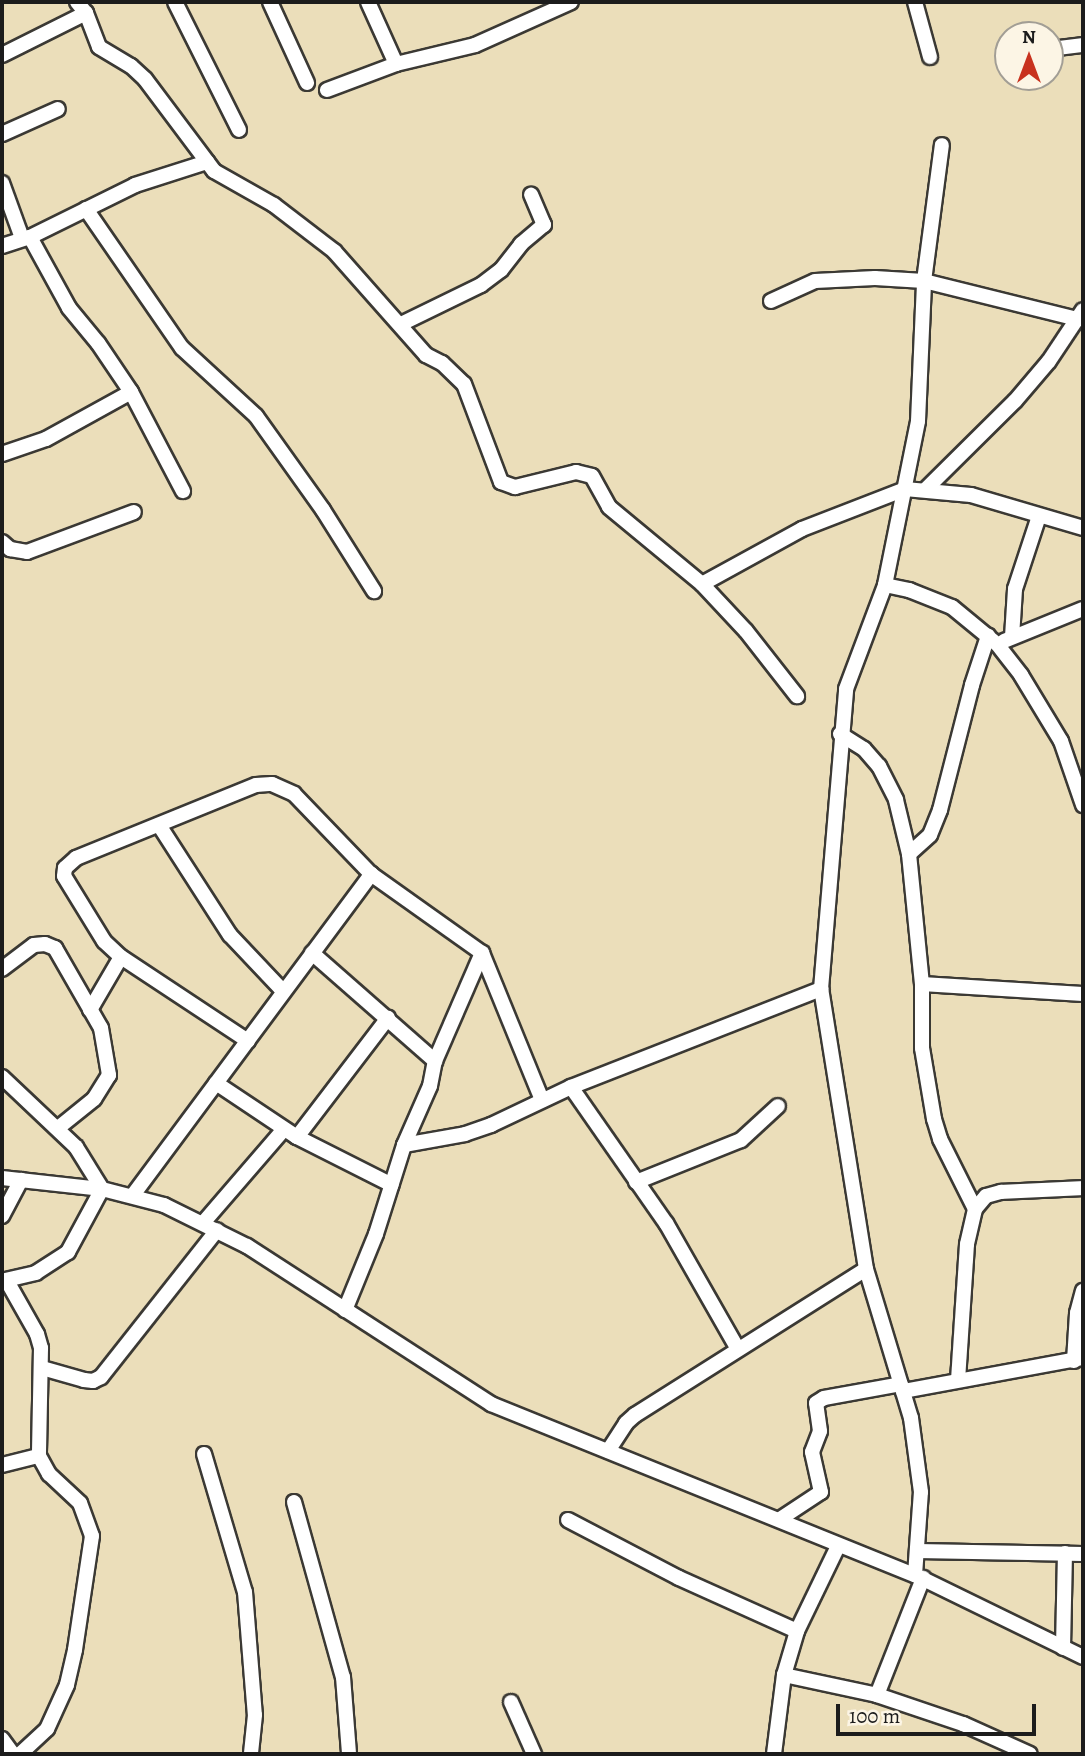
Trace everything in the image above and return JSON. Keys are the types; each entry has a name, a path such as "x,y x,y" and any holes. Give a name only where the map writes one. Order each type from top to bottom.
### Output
{"street":[{"path":"175,2 239,130"},
{"path":"270,2 307,83"},
{"path":"368,2 396,64"},
{"path":"327,90 396,64 455,52 571,2"},
{"path":"915,2 930,57"},
{"path":"2,55 82,7 99,47 131,66 145,79 214,171 274,205 334,251 426,355 442,363 464,384 472,399 501,482 515,487 584,472 592,476 609,507 702,584 746,631 797,696"},
{"path":"1064,47 1083,45"},
{"path":"2,134 58,109"},
{"path":"877,1695 918,1577 920,1478 911,1418 866,1269 821,989 840,734 851,668 885,585 905,489 922,386 924,281 942,145"},
{"path":"2,246 135,185 207,162"},
{"path":"2,183 26,237 69,308 98,343 131,392 183,491"},
{"path":"401,324 481,285 501,270 521,244 544,225 531,195"},
{"path":"86,209 175,340 256,416 323,510 374,591"},
{"path":"771,300 815,281 876,278 924,281 1080,314 1049,361 1015,401 926,489"},
{"path":"2,454 46,439 131,392"},
{"path":"702,584 802,528 905,489 971,495 1083,528"},
{"path":"2,542 10,549 27,552 134,512"},
{"path":"1012,637 1015,589 1039,516"},
{"path":"885,585 944,603 965,616 992,640 1021,675 1061,741 1083,805"},
{"path":"992,640 1012,637 1083,609"},
{"path":"909,854 930,835 940,810 972,685 992,640"},
{"path":"840,734 864,749 879,766 897,800 909,854 922,984 922,1048 934,1119 940,1139 975,1209"},
{"path":"248,1041 121,957 104,941 82,910 64,876 65,868 76,858 256,785 272,784 294,794 371,874 482,953 542,1100"},
{"path":"159,825 230,934 284,991"},
{"path":"133,1195 371,874"},
{"path":"2,969 34,945 45,944 55,948 101,1028 108,1075 94,1099 58,1128"},
{"path":"312,953 435,1061"},
{"path":"345,1310 376,1234 404,1145 429,1086 435,1061 482,953"},
{"path":"90,1010 121,957"},
{"path":"922,984 1083,993"},
{"path":"404,1145 465,1134 491,1125 571,1087 821,989"},
{"path":"297,1137 388,1018"},
{"path":"2,1077 76,1147 102,1189"},
{"path":"216,1083 297,1137 392,1185"},
{"path":"571,1087 666,1223 738,1349"},
{"path":"636,1182 741,1140 778,1106"},
{"path":"43,1368 84,1380 93,1381 101,1377 284,1129"},
{"path":"2,1178 133,1195 210,1227 247,1246 491,1404 918,1577 1082,1659"},
{"path":"2,1216 21,1180"},
{"path":"958,1380 967,1244 975,1209 986,1196 1001,1192 1083,1188"},
{"path":"20,1754 47,1728 66,1685 75,1650 92,1536 80,1503 49,1474 39,1456 43,1368 37,1334 4,1281 36,1273 68,1252 102,1189"},
{"path":"608,1451 626,1423 635,1415 866,1269"},
{"path":"780,1519 821,1492 812,1452 820,1431 816,1403 824,1398 1078,1360 1077,1313 1083,1291"},
{"path":"204,1454 245,1592 255,1715 251,1754"},
{"path":"2,1465 39,1456"},
{"path":"294,1502 343,1677 349,1754"},
{"path":"568,1520 679,1578 797,1631"},
{"path":"774,1754 784,1675 797,1631 838,1546"},
{"path":"918,1551 1083,1554"},
{"path":"1063,1648 1065,1553"},
{"path":"784,1675 877,1695 963,1724 1030,1754"},
{"path":"511,1702 534,1754"},
{"path":"2,1739 13,1754"}]}
